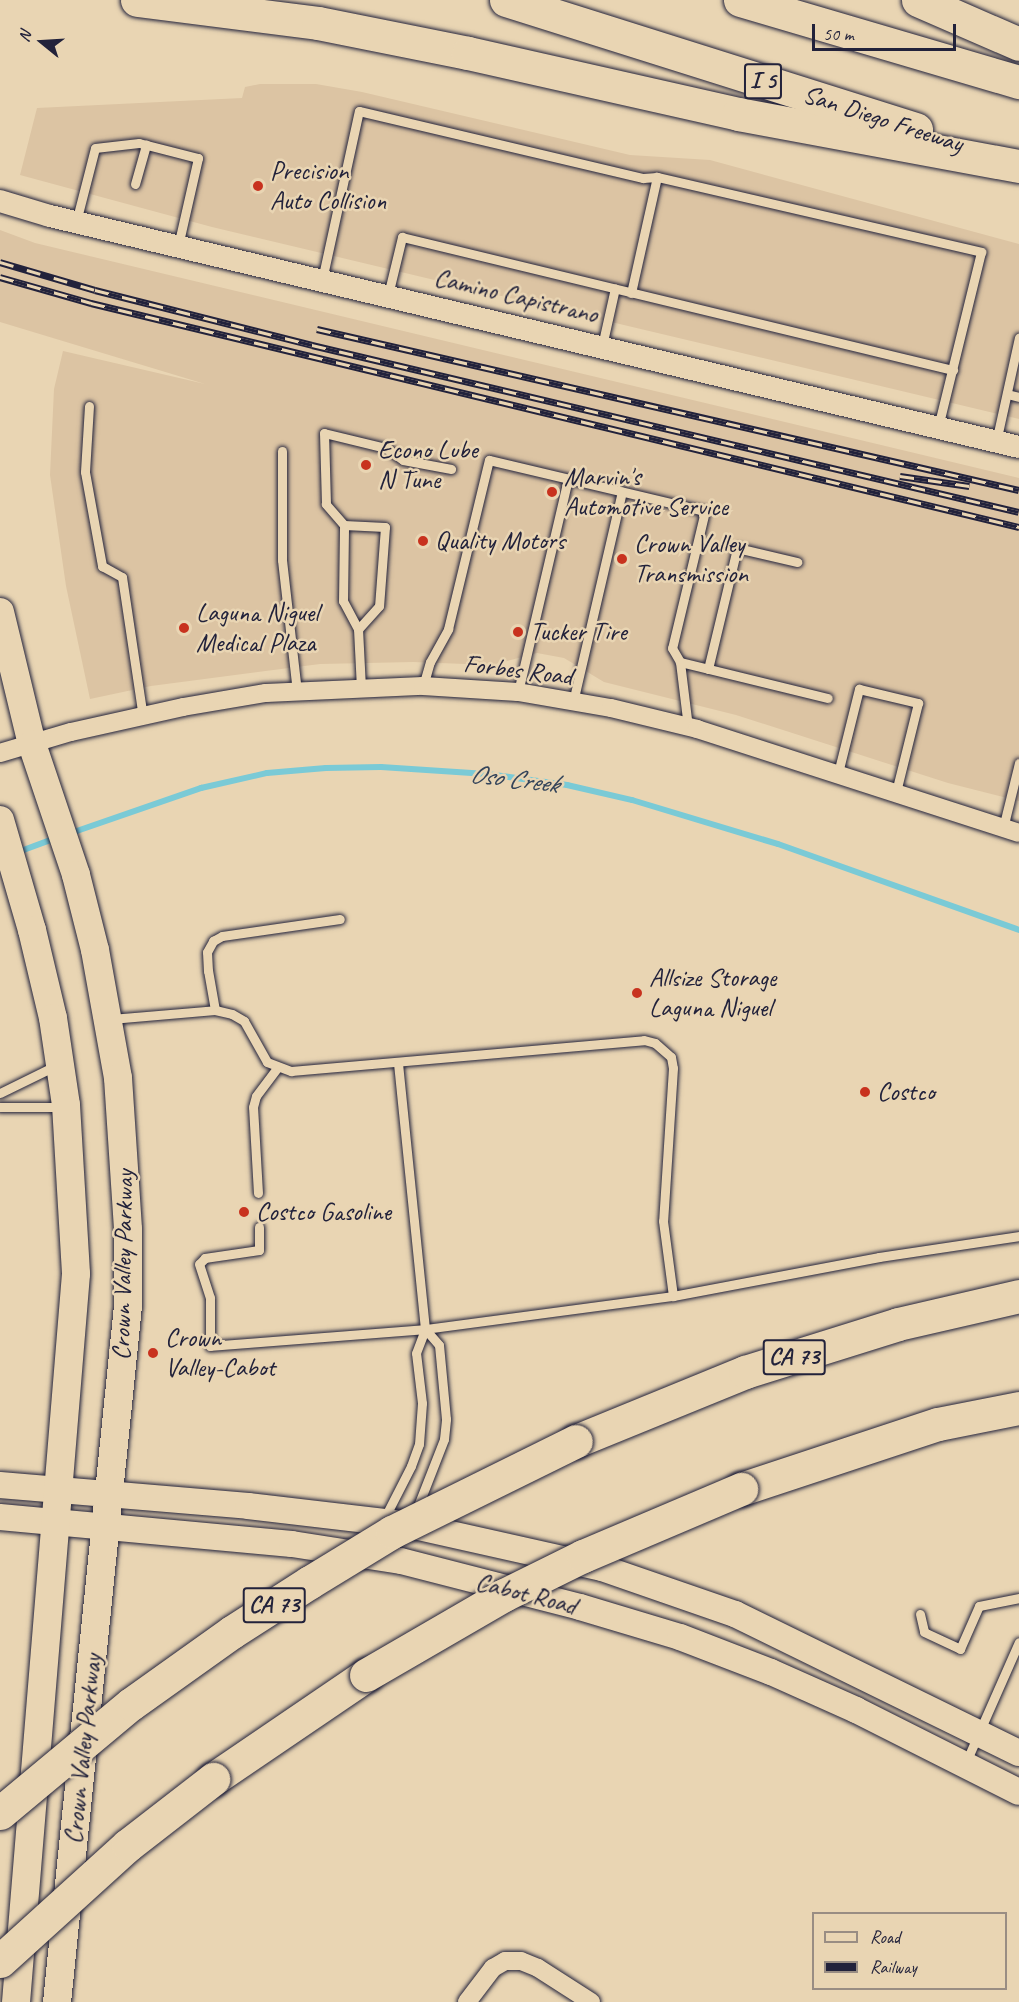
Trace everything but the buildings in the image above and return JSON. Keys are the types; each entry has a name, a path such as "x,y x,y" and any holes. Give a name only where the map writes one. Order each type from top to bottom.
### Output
{"highway":[{"path":"137,0 318,23 738,114 1019,164"},
{"name":"San Diego Freeway","path":"506,0 1019,164"},
{"path":"740,0 1019,82"},
{"path":"918,0 1019,44"},
{"name":"CA 73","path":"0,1813 131,1704 290,1594 392,1532 576,1441 745,1372 898,1324 1019,1296"},
{"path":"0,1961 128,1845 213,1779 366,1675 504,1595 583,1556 741,1489 938,1424 1019,1408"}],"main road":[{"name":"Crown Valley Parkway","path":"0,612 32,744 76,875 109,1019 121,1110 128,1252 127,1316 57,2002"},
{"name":"Crown Valley Parkway","path":"0,820 43,973 60,1064 66,1107 76,1274 16,2002"},
{"name":"Cabot Road","path":"0,1485 108,1493 382,1522 409,1530 602,1568 689,1597 776,1634 1019,1753"},
{"name":"Cabot Road","path":"0,1517 292,1544 370,1556 402,1557 680,1637 771,1672 1019,1792"}],"street":[{"name":"Camino Capistrano","path":"0,201 76,222 1019,447"},
{"name":"Forbes Road","path":"0,753 71,732 195,705 266,693 423,686 518,692 688,727 1011,830"},
{"path":"467,2002 493,1968 505,1961 520,1961 538,1968 591,2002"}],"lane":[{"path":"322,280 359,111 643,178 657,177 981,252 938,427"},
{"path":"76,222 95,148 139,143 198,158 178,246"},
{"path":"135,184 146,145"},
{"path":"631,292 657,177"},
{"path":"388,296 402,237 952,370"},
{"path":"602,346 615,288"},
{"path":"996,442 1019,337"},
{"path":"1007,394 1019,397"},
{"path":"89,406 85,472 102,566 122,577 143,718"},
{"path":"361,688 358,629 343,602 344,525 326,504 324,433 386,448 403,460 451,469"},
{"path":"282,451 282,560 297,692"},
{"path":"423,686 430,662 448,629 489,460 705,511 672,648 680,662 688,727"},
{"path":"518,692 568,479"},
{"path":"573,702 622,492"},
{"path":"344,525 385,527 379,606 358,629"},
{"path":"708,669 738,548 797,562"},
{"path":"680,662 828,698"},
{"path":"838,773 859,689 918,703 896,792"},
{"path":"1011,830 1019,763"},
{"path":"215,1010 207,971 207,952 213,941 222,936 340,919"},
{"path":"109,1019 215,1010 232,1014 244,1021 267,1062 277,1068 291,1071 644,1040 664,1049 671,1057 673,1068 663,1221 673,1296"},
{"path":"370,1556 382,1522 411,1466 419,1444 422,1403 416,1353 425,1329 398,1062"},
{"path":"0,1094 60,1064"},
{"path":"258,1193 253,1107 256,1096 277,1068"},
{"path":"0,1107 66,1107"},
{"path":"259,1227 259,1250 201,1260 199,1269 210,1298 210,1346 425,1329 673,1296 879,1257 1019,1236"},
{"path":"409,1530 444,1439 446,1419 446,1395 439,1345 425,1329"},
{"path":"920,1614 924,1632 960,1649 979,1606 1019,1598"},
{"path":"965,1764 1019,1642"}],"shaded area":[{"path":"260,84 316,84 362,92 630,155 710,160 1019,244 1019,419 212,227 20,175 37,108 242,98 245,87"},
{"path":"0,230 35,243 1019,478 1019,801 948,783 736,715 604,682 564,658 537,653 492,665 413,662 320,664 151,686 90,699 66,586 50,475 54,389 63,351 205,384 0,322"}],"waterway":[{"name":"Oso Creek","path":"71,833 201,788 267,773 326,768 381,767 487,774 567,785 632,800 778,844 1019,930"},
{"name":"Oso Creek","path":"18,852 56,838"}],"railway":[{"path":"0,262 95,290 312,345 1019,512"},
{"path":"0,277 91,303 1019,527"},
{"path":"317,329 1019,490"},
{"path":"900,476 969,486"}],"place":[{"name":"Precision Auto Collision","path":"258,186"},
{"name":"Econo Lube N Tune","path":"366,465"},
{"name":"Marvin's Automotive Service","path":"552,492"},
{"name":"Quality Motors","path":"423,541"},
{"name":"Crown Valley Transmission","path":"622,559"},
{"name":"Laguna Niguel Medical Plaza","path":"184,628"},
{"name":"Tucker Tire","path":"518,632"},
{"name":"Allsize Storage Laguna Niguel","path":"637,993"},
{"name":"Costco","path":"865,1092"},
{"name":"Costco Gasoline","path":"244,1212"},
{"name":"Crown Valley-Cabot","path":"153,1353"}]}
